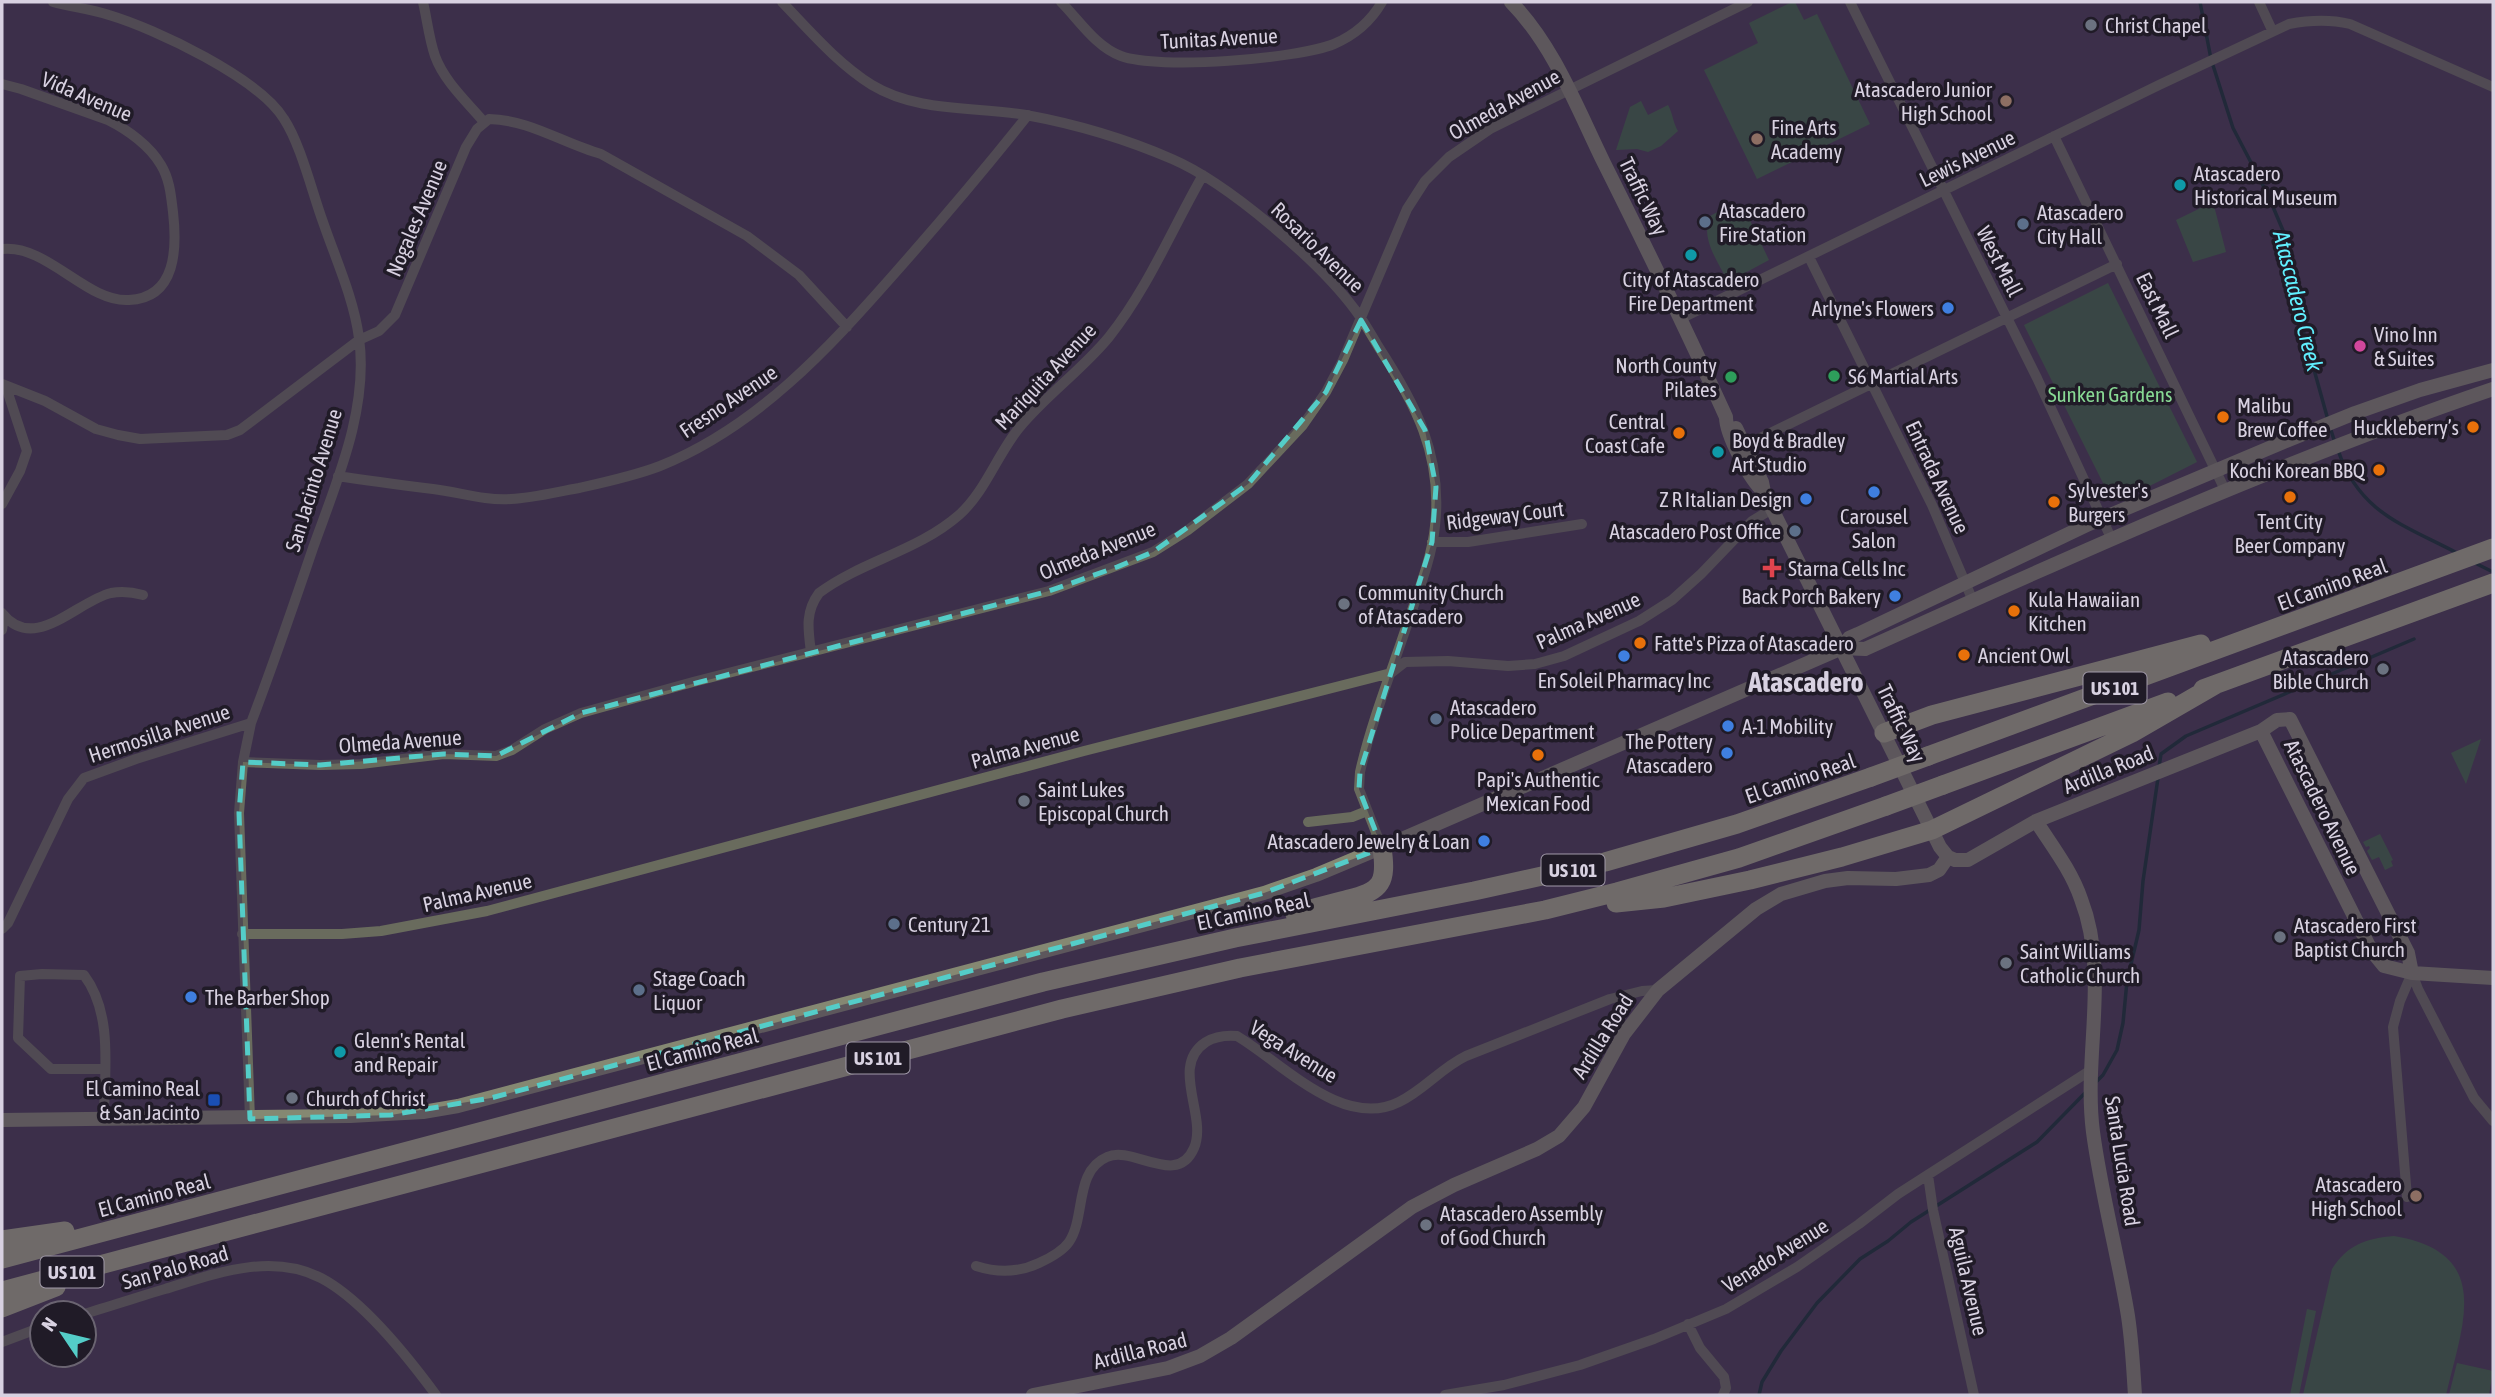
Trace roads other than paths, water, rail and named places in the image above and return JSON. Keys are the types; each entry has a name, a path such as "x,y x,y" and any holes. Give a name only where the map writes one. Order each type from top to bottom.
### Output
{"highway":[{"name":"El Camino Real","path":"2,1259 1043,982 1267,931 1474,891 1605,862 1737,824 1871,777 2484,552"},
{"name":"US 101","path":"2,1291 1062,1009 1240,968 1545,910 1739,858 2488,587"},
{"path":"1884,733 1914,721 1993,698 2301,620"},
{"path":"1545,910 1664,898 1796,869 1932,830 2132,733 2216,685"},
{"path":"1267,931 1296,913 1369,894 1383,875 1382,848"},
{"path":"2,1240 153,1219"},
{"path":"2,1308 143,1253"}],"street":[{"name":"San Jacinto Avenue","path":"52,2 110,15 160,36 208,60 270,100 287,122 299,153 343,280 359,340 359,391 338,476 251,723 243,762 239,813 250,1119"},
{"path":"423,2 434,54 439,65 448,80 484,122 489,119 510,120 546,132 578,147 601,153 692,204 747,236 799,275 847,327"},
{"name":"Rosario Avenue","path":"782,2 830,52 872,84 898,97 928,104 1028,115 1084,128 1173,159 1203,176 1252,211 1323,275 1361,320 1407,392 1425,430 1433,459 1436,487 1436,526 1432,542 1360,772 1359,789 1382,848"},
{"name":"Tunitas Avenue","path":"1061,2 1109,51 1136,60 1178,62 1282,55 1321,48 1360,29 1382,2"},
{"name":"Traffic Way","path":"1511,2 1541,39 1568,90 1726,417 1726,424 1739,453 1756,486 1763,492 1772,509 1940,848 1948,857"},
{"name":"Olmeda Avenue","path":"243,762 320,765 361,764 444,754 496,756 581,713 1049,591 1153,552 1220,507 1248,484 1303,425 1326,392 1361,320 1407,209 1437,169 1476,137 1748,2"},
{"name":"West Mall","path":"1850,2 2007,318 2112,540"},
{"path":"2259,2 2272,30"},
{"name":"Lewis Avenue","path":"1679,319 2272,30 2309,20 2350,24 2493,87"},
{"name":"Vida Avenue","path":"2,84 122,127 141,143 158,161 171,191 175,251 169,273 158,288 146,297 130,300 117,299 23,251 2,249"},
{"name":"Fresno Avenue","path":"338,476 434,489 479,499 511,499 594,485 661,466 732,427 796,379 847,327 966,192 1028,115"},
{"name":"Nogales Avenue","path":"4,385 45,401 96,429 118,435 140,439 227,435 240,430 359,340 379,331 395,315 466,147 484,122"},
{"name":"East Mall","path":"2054,136 2226,492"},
{"name":"Mariquita Avenue","path":"811,652 809,614 811,604 819,593 933,534 971,503 1013,435 1027,418 1109,337 1146,281 1203,176"},
{"name":"Entrada Avenue","path":"1809,257 1931,505 1973,601"},
{"path":"1746,445 2117,264"},
{"name":"El Camino Real","path":"1842,648 1849,638 2025,554 2217,470 2420,390 2493,370"},
{"path":"2,504 20,471 27,451 4,385"},
{"name":"El Camino Real","path":"2,1120 250,1119 424,1112 491,1098 1264,892 1316,875 1382,848 1842,648 1865,649 2289,465 2493,389"},
{"name":"Traffic Way","path":"1726,417 1732,421 1746,445 1762,482 1763,492"},
{"name":"Palma Avenue","path":"242,934 381,932 487,911 1071,754 1391,673 1405,662 1448,661 1508,666 1535,664 1564,656 1639,621 1672,600 1695,581 1752,521 1772,509"},
{"name":"Ridgeway Court","path":"1432,542 1468,542 1581,524"},
{"path":"3,615 13,623 30,629 39,628 74,613 107,594 125,591 143,595"},
{"path":"2,630 3,615"},
{"name":"Atascadero Avenue","path":"2412,973 2407,953 2290,719 2277,720 2261,731 2371,950 2384,966 2412,973 2493,978"},
{"name":"Hermosilla Avenue","path":"2,929 8,922 68,799 84,778 251,723"},
{"name":"Ardilla Road","path":"1033,1395 1159,1370 1199,1356 1231,1338 1412,1208 1454,1185 1546,1144 1570,1125 1584,1107 1624,1034 1658,990 1744,918 1781,894 1825,881 1848,878 1896,880 1929,875 1939,870 1948,857 1968,860 2035,821 2261,731"},
{"path":"1308,821 1352,817 1367,811"},
{"name":"Santa Lucia Road","path":"2035,821 2068,869 2088,919 2095,977 2091,1070 2093,1130 2127,1311 2136,1395"},
{"path":"2412,973 2474,1098 2493,1121"},
{"path":"2407,1197 2393,1027 2412,973"},
{"path":"104,1069 51,1069 18,1038 20,976 83,975 89,981 105,1027 104,1120"},
{"name":"Vega Avenue","path":"976,1266 989,1270 1015,1271 1040,1263 1060,1251 1076,1230 1082,1197 1091,1171 1108,1156 1117,1154 1168,1166 1177,1164 1193,1152 1198,1132 1190,1070 1196,1053 1212,1038 1237,1036 1289,1074 1321,1093 1364,1108 1384,1108 1403,1100 1445,1068 1466,1056 1610,999 1642,990 1658,990"},
{"name":"Venado Avenue","path":"1445,1395 1504,1385 1580,1365 1654,1339 1726,1308 1797,1267 1898,1194 2091,1070"},
{"name":"Aguila Avenue","path":"1928,1175 1933,1210 1974,1395"},
{"name":"San Palo Road","path":"98,1310 233,1268 260,1266 300,1271 321,1278 361,1308 436,1395"},
{"path":"1688,1324 1700,1348 1724,1377 1726,1388 1723,1395"},
{"path":"2,1342 28,1332"}],"waterway":[{"name":"Atascadero Creek","path":"2200,2 2211,59 2233,128 2268,195 2287,240 2290,283 2328,420"},
{"name":"Atascadero Creek","path":"2330,427 2335,443"},
{"name":"Atascadero Creek","path":"2338,450 2358,489 2371,503 2402,525 2457,553"},
{"name":"Atascadero Creek","path":"2473,562 2493,572"},
{"path":"2159,767 2161,754 2186,736 2414,639"},
{"path":"2096,1082 2117,1050 2123,1023 2127,981 2139,930 2143,881 2158,778"},
{"path":"1759,1395 1762,1382 1781,1351 1817,1303 1860,1259 1911,1222 2037,1142 2085,1093"}],"place":[{"name":"Christ Chapel","path":"2091,25"},
{"name":"Atascadero Junior High School","path":"2006,101"},
{"name":"Fine Arts Academy","path":"1757,139"},
{"name":"Atascadero Historical Museum","path":"2180,185"},
{"name":"Atascadero Fire Station","path":"1705,222"},
{"name":"Atascadero City Hall","path":"2023,224"},
{"name":"City of Atascadero Fire Department","path":"1691,255"},
{"name":"Arlyne's Flowers","path":"1948,308"},
{"name":"Vino Inn & Suites","path":"2360,346"},
{"name":"S6 Martial Arts","path":"1834,376"},
{"name":"North County Pilates","path":"1731,377"},
{"name":"Malibu Brew Coffee","path":"2223,417"},
{"name":"Huckleberry’s","path":"2473,427"},
{"name":"Central Coast Cafe","path":"1679,433"},
{"name":"Boyd & Bradley Art Studio","path":"1718,452"},
{"name":"Kochi Korean BBQ","path":"2379,470"},
{"name":"Carousel Salon","path":"1874,492"},
{"name":"Tent City Beer Company","path":"2290,497"},
{"name":"Z R Italian Design","path":"1806,499"},
{"name":"Sylvester's Burgers","path":"2054,502"},
{"name":"Atascadero Post Office","path":"1795,531"},
{"name":"Starna Cells Inc","path":"1772,568"},
{"name":"Back Porch Bakery","path":"1895,596"},
{"name":"Community Church of Atascadero","path":"1344,604"},
{"name":"Kula Hawaiian Kitchen","path":"2014,611"},
{"name":"Fatte's Pizza of Atascadero","path":"1640,643"},
{"name":"Ancient Owl","path":"1964,655"},
{"name":"En Soleil Pharmacy Inc","path":"1624,656"},
{"name":"Atascadero Bible Church","path":"2383,669"},
{"name":"Atascadero Police Department","path":"1436,719"},
{"name":"A-1 Mobility","path":"1728,726"},
{"name":"The Pottery Atascadero","path":"1727,753"},
{"name":"Papi's Authentic Mexican Food","path":"1538,755"},
{"name":"Saint Lukes Episcopal Church","path":"1024,801"},
{"name":"Atascadero Jewelry & Loan","path":"1484,841"},
{"name":"Century 21","path":"894,924"},
{"name":"Atascadero First Baptist Church","path":"2280,937"},
{"name":"Saint Williams Catholic Church","path":"2006,963"},
{"name":"Stage Coach Liquor","path":"639,990"},
{"name":"The Barber Shop","path":"191,997"},
{"name":"Glenn's Rental and Repair","path":"340,1052"},
{"name":"Church of Christ","path":"292,1098"},
{"name":"El Camino Real & San Jacinto","path":"214,1100"},
{"name":"Atascadero High School","path":"2416,1196"},
{"name":"Atascadero Assembly of God Church","path":"1426,1225"}],"district":[{"name":"Atascadero","path":"1806,682"}],"park label":[{"name":"Sunken Gardens","path":"2110,394"}]}
